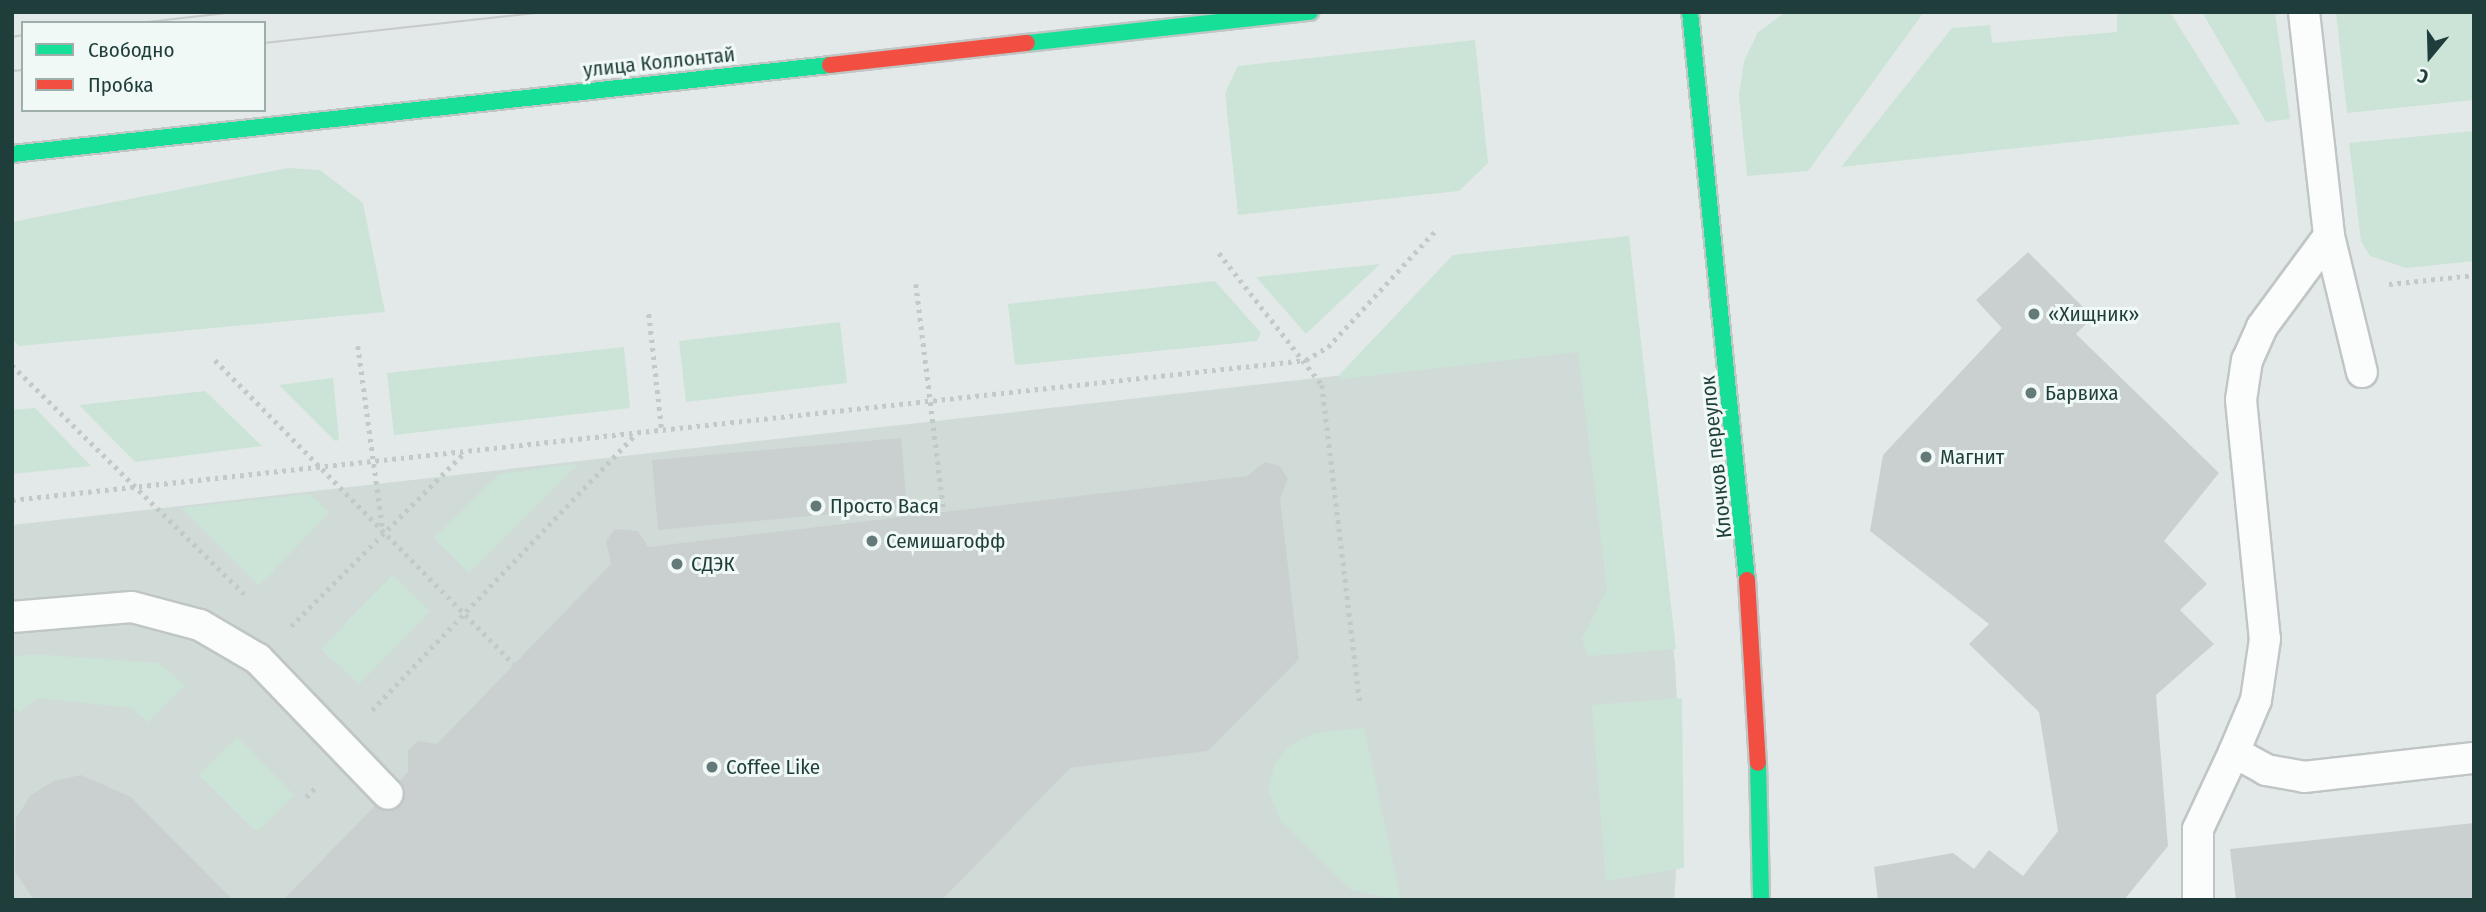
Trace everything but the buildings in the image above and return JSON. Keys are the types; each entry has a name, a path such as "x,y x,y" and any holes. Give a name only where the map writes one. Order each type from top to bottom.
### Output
{"main road":[{"name":"улица Коллонтай","path":"12,154 1310,12"},
{"name":"Клочков переулок","path":"1690,12 1756,667 1761,900"}],"lane":[{"path":"2304,12 2329,236 2362,372"},
{"path":"2198,900 2198,829 2256,699 2265,639 2241,401 2247,360 2262,327 2329,236"},
{"path":"12,617 132,607 200,625 258,659 388,794"},
{"path":"2234,752 2266,770 2304,777 2474,758"}],"path":[{"path":"12,499 635,435 1306,360 1328,347 1437,229"},
{"path":"1219,253 1306,360 1322,385 1360,702"},
{"path":"2343,289 2474,275"},
{"path":"916,285 944,512"},
{"path":"649,314 662,432"},
{"path":"358,346 383,532"},
{"path":"215,360 514,664"},
{"path":"12,365 254,604"},
{"path":"306,797 349,753 366,716 635,435"},
{"path":"258,659 463,453"}],"shaded area":[{"path":"1636,342 1675,664 1682,790 1674,900 12,900 12,525"}],"green space":[{"path":"1786,12 1924,12 1808,171 1747,176 1739,95 1744,61 1758,32"},
{"path":"2170,12 2240,124 1841,167 1952,28 1990,25 1992,43 2117,32 2117,14"},
{"path":"2202,12 2275,12 2290,119 2266,122"},
{"path":"2336,12 2474,12 2474,100 2347,113"},
{"path":"1475,40 1488,163 1459,191 1238,215 1225,93 1238,66"},
{"path":"2474,131 2474,261 2406,268 2370,256 2361,241 2349,143"},
{"path":"288,168 320,170 363,203 385,312 19,346 12,339 12,222"},
{"path":"1629,236 1676,649 1588,656 1582,639 1607,589 1578,352 1341,379 1340,374 1453,255"},
{"path":"1380,264 1306,334 1256,277"},
{"path":"1215,281 1261,333 1257,341 1015,365 1008,304"},
{"path":"840,322 847,383 686,402 679,341"},
{"path":"624,347 630,408 394,435 387,373"},
{"path":"333,378 339,440 335,441 279,385"},
{"path":"205,391 262,446 135,462 79,405"},
{"path":"35,408 91,466 12,474 12,410"},
{"path":"578,464 469,573 434,538 499,474"},
{"path":"310,494 329,512 259,586 181,508"},
{"path":"392,575 430,611 359,684 321,649"},
{"path":"33,654 159,663 185,686 148,722 132,708 37,698 19,713 12,705 12,657"},
{"path":"1682,698 1684,868 1606,881 1592,705"},
{"path":"1364,728 1401,900 1351,890 1280,820 1268,789 1275,763 1289,746 1315,733"},
{"path":"237,737 294,795 257,832 199,775"}],"tram line":[{"path":"156,21 235,12"},
{"path":"266,43 543,12"},
{"path":"12,37 21,35"},
{"path":"12,71 21,70"}],"traffic: fast":[{"path":"1027,43 1310,12"},
{"path":"1690,12 1747,580"},
{"path":"12,154 830,65"},
{"path":"1758,763 1761,900"}],"traffic: jam":[{"path":"830,65 1027,43"},
{"path":"1747,580 1758,763"}],"place":[{"name":"«Хищник»","path":"2034,314"},
{"name":"Барвиха","path":"2031,393"},
{"name":"Магнит","path":"1926,457"},
{"name":"Просто Вася","path":"816,506"},
{"name":"Семишагофф","path":"872,541"},
{"name":"СДЭК","path":"677,564"},
{"name":"Coffee Like","path":"712,767"}]}
